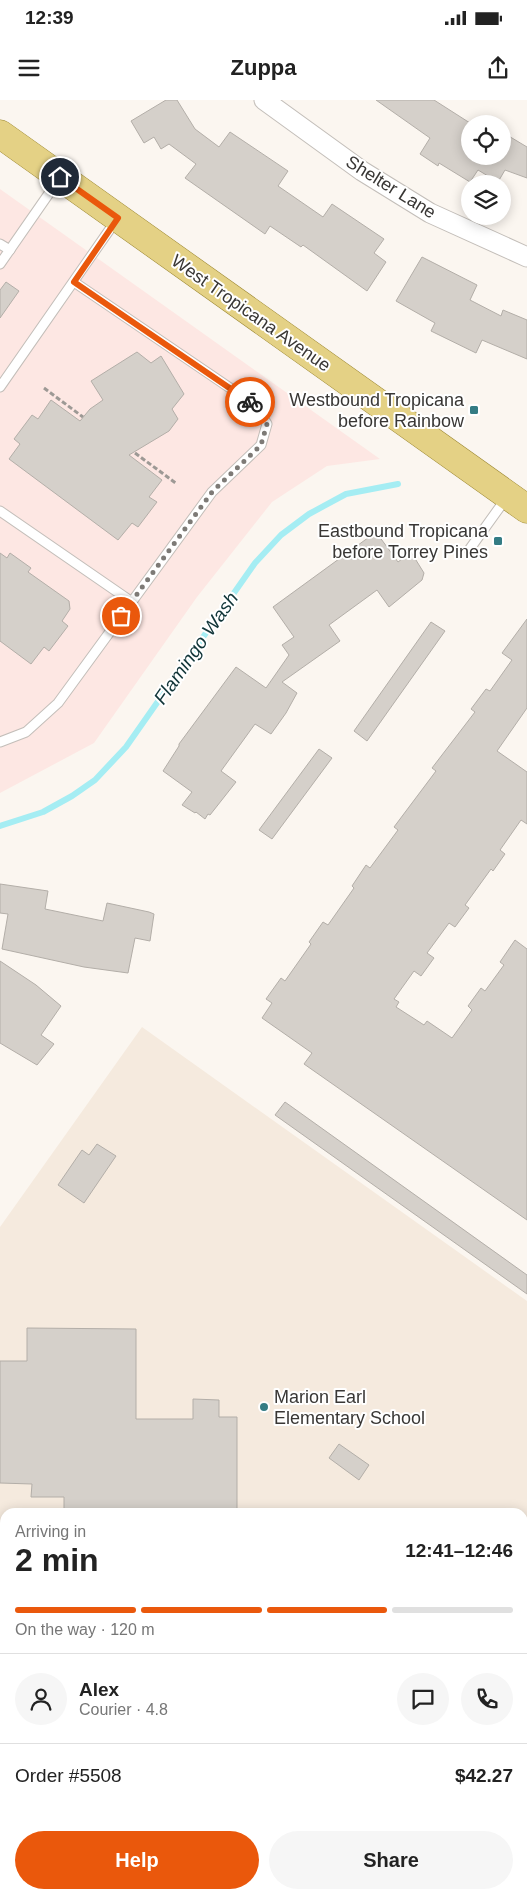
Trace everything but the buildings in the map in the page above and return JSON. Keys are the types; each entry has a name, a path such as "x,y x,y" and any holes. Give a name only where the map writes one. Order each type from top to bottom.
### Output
{"main road":[{"name":"West Tropicana Avenue","path":"0,134 517,502"}],"street":[{"name":"Shelter Lane","path":"264,100 362,171 430,213 527,257"}],"lane":[{"path":"0,264 60,177"},
{"path":"0,387 118,218"},
{"path":"0,244 10,250"},
{"path":"0,742 26,732 58,703 212,492 261,445 267,424 253,404 74,282"},
{"path":"469,550 517,502"},
{"path":"0,511 132,602"}],"path":[{"path":"44,388 83,417"},
{"path":"136,453 177,484"}],"shaded area":[{"path":"0,189 380,459 327,466 272,502 197,597 94,743 0,793"},
{"name":"Marion Earl Elementary School","path":"142,1027 527,1301 527,1508 0,1508 0,1227"}],"waterway":[{"name":"Flamingo Wash","path":"0,826 43,812 72,796 95,780 126,747 255,563 281,535 309,514 346,494 398,484"}],"way so far":[{"path":"121,616 212,492 261,445 267,424 255,405 250,402"}],"place":[{"name":"Westbound Tropicana before Rainbow","path":"474,410"},
{"name":"Eastbound Tropicana before Torrey Pines","path":"498,541"},
{"name":"Marion Earl Elementary School","path":"264,1407"}],"route":[{"path":"60,177 118,218 74,282 250,402"}]}
